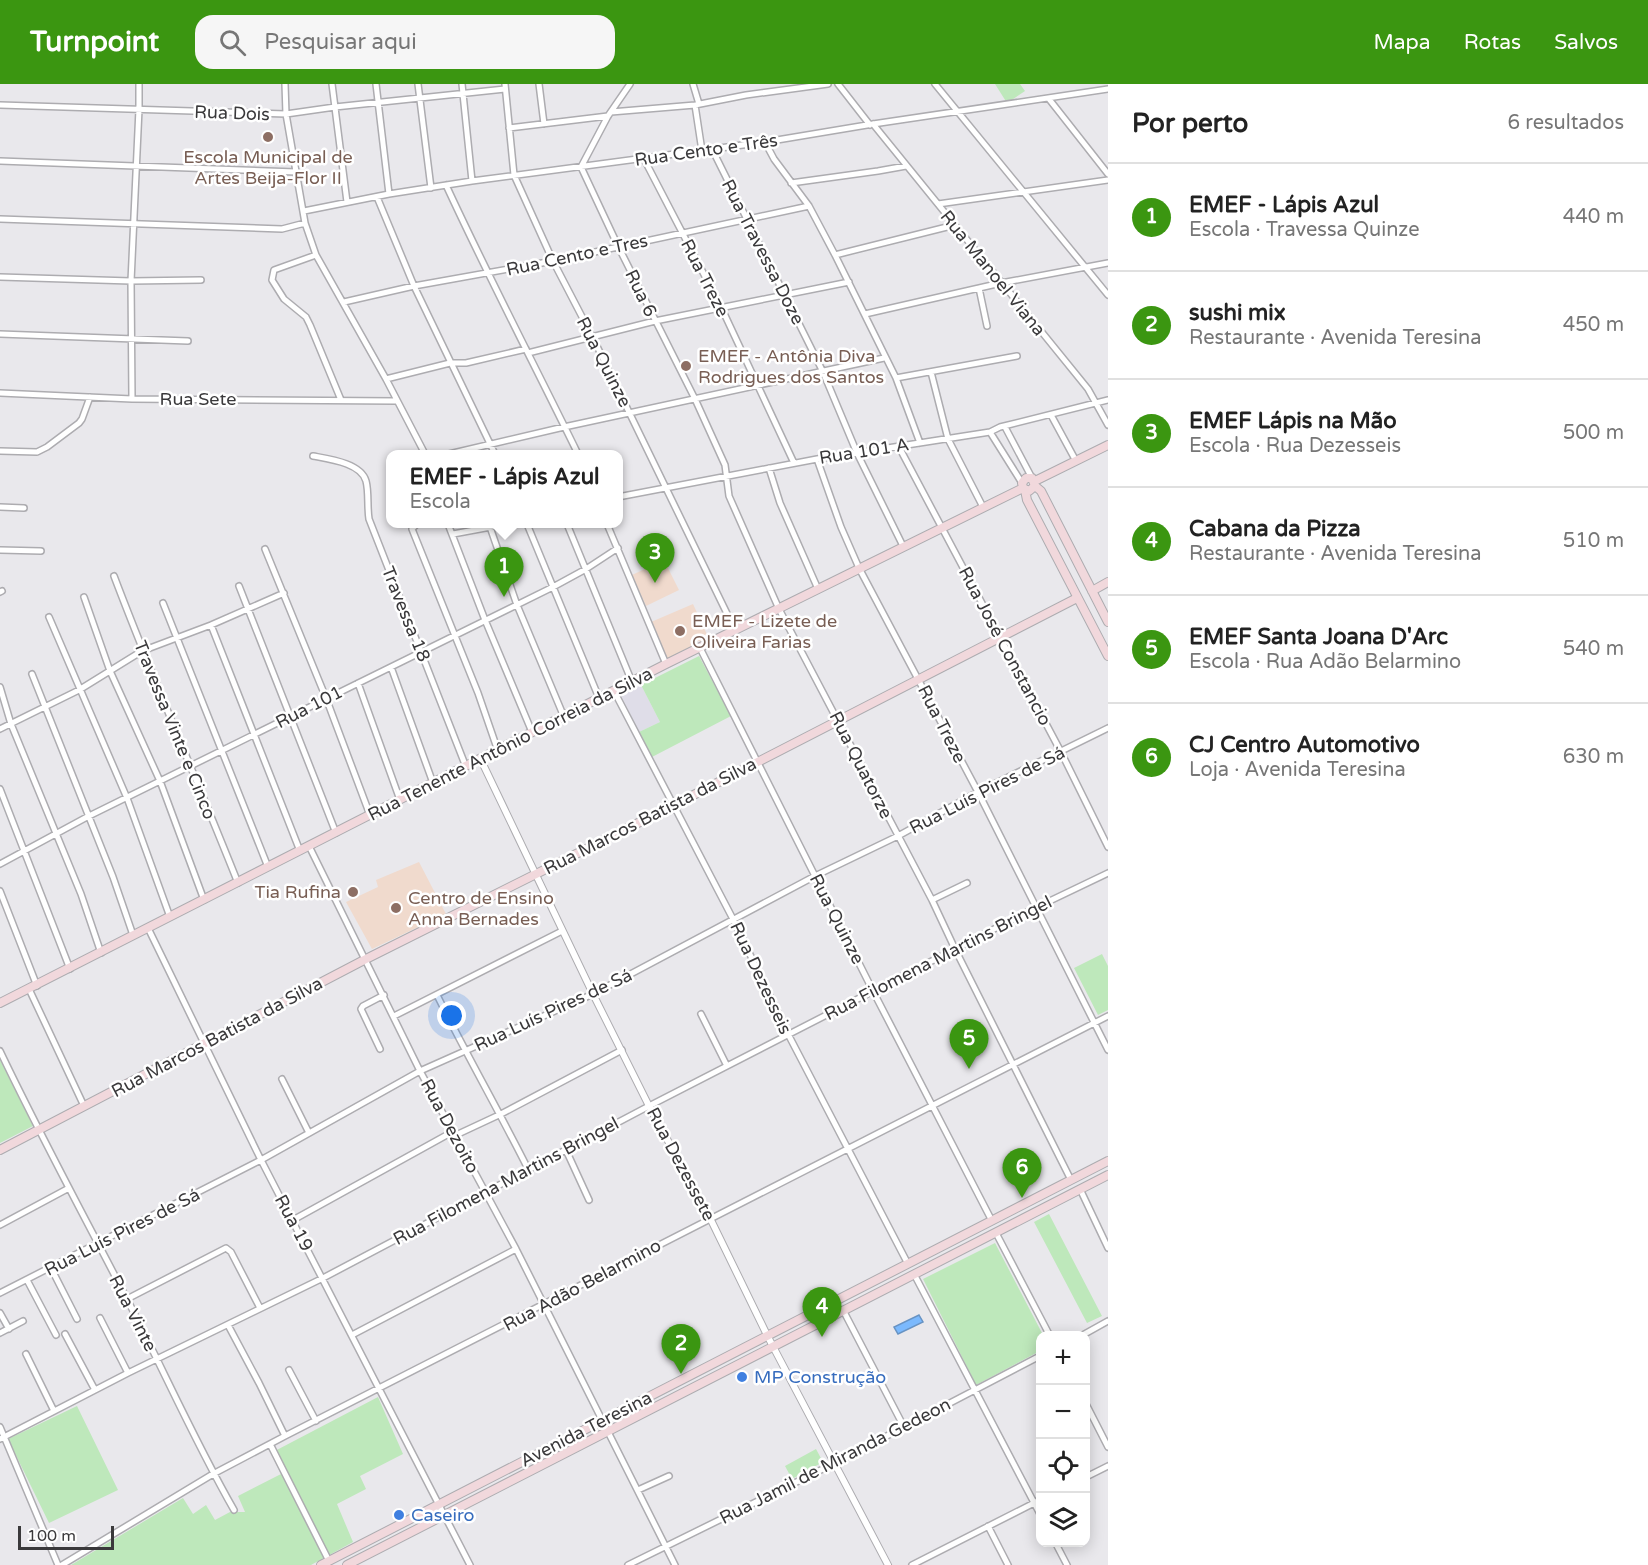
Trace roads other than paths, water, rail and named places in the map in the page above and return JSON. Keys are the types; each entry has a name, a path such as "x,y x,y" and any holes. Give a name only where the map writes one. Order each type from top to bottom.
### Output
{"main road":[{"path":"1023,487 1031,491 1034,482 1108,445"},
{"path":"1108,622 1041,491 1034,482 1026,478 1023,487 1027,500 1108,657"},
{"name":"Rua Tenente Antônio Correia da Silva","path":"0,1002 70,969 666,664 1023,487"},
{"path":"1077,598 1088,602 1092,591 1108,582"},
{"path":"1077,598 1076,591 1080,587 1086,586 1092,591"},
{"name":"Rua Marcos Batista da Silva","path":"0,1150 366,959 674,805 1077,598"},
{"name":"Avenida Teresina","path":"325,1563 1108,1161"},
{"name":"Avenida Teresina","path":"346,1565 1108,1175"},
{"path":"1026,1203 1032,1215"},
{"path":"742,1350 747,1359"},
{"path":"719,1361 724,1371"}],"street":[{"path":"132,399 131,281 139,84"},
{"path":"285,84 286,114 305,223 316,255 386,379 422,450"},
{"path":"332,84 347,202"},
{"path":"376,84 389,194"},
{"path":"418,84 431,188"},
{"path":"462,84 472,181"},
{"path":"539,84 544,124"},
{"path":"581,167 609,114 630,84"},
{"path":"693,84 702,151"},
{"path":"509,128 697,105 828,84"},
{"name":"Rua Manoel Viana","path":"838,84 938,204 1097,403 1108,425"},
{"path":"935,84 1108,295"},
{"name":"Rua Dois","path":"0,105 286,114 505,87"},
{"name":"Rua Quinze","path":"505,87 514,175 553,261 630,413 735,630"},
{"name":"Rua Cento e Três","path":"304,211 472,181 765,142 1108,89"},
{"path":"1049,99 1108,174"},
{"path":"765,142 774,159 809,206 849,282 884,358 896,378 920,443"},
{"name":"Rua Travessa Doze","path":"712,149 824,372 857,453 903,546"},
{"name":"Rua Treze","path":"644,159 722,309 794,463"},
{"path":"0,161 296,172"},
{"path":"791,183 906,166"},
{"name":"Rua 6","path":"581,167 695,399 728,475"},
{"path":"938,204 1108,180"},
{"path":"446,185 487,274 576,450"},
{"path":"377,197 414,286 493,450"},
{"name":"Rua Cento e Tres","path":"344,302 414,286 553,261 809,206"},
{"path":"0,219 282,229 305,223"},
{"path":"835,255 955,225"},
{"path":"316,255 274,270 272,280 290,305 306,317 341,400"},
{"path":"865,314 1001,283 1108,263"},
{"path":"0,278 201,280"},
{"path":"386,379 450,363 466,363 527,351 656,321 849,282"},
{"path":"979,288 987,326"},
{"path":"0,334 188,341"},
{"path":"896,378 1017,356"},
{"path":"464,450 884,358"},
{"path":"931,372 948,439 983,507"},
{"name":"Rua Sete","path":"0,393 132,399 396,400"},
{"path":"0,451 30,453 46,447 79,423 90,397"},
{"name":"Rua 101 A","path":"623,496 794,463 990,432 1000,427 1108,400"},
{"path":"1051,415 1076,461"},
{"path":"1005,427 1034,482"},
{"path":"990,432 1023,487"},
{"name":"Rua José Constancio","path":"899,447 1001,637 1108,847"},
{"name":"Travessa 18","path":"313,456 359,470 366,480 369,519 466,767"},
{"name":"Rua Treze","path":"817,459 841,527 859,568 978,792 1108,1050"},
{"path":"769,468 780,503 818,589"},
{"name":"Rua Quatorze","path":"728,475 729,496 778,609 933,900 954,949 1071,1180"},
{"path":"0,507 24,508"},
{"path":"413,528 454,637 478,693 498,751"},
{"path":"450,528 485,620 532,732"},
{"path":"453,534 481,528"},
{"path":"491,528 517,605 564,717"},
{"path":"529,528 600,698"},
{"path":"569,528 632,682"},
{"path":"609,528 666,664"},
{"name":"Rua 101","path":"0,864 26,852 87,817 553,587 618,548"},
{"path":"265,549 285,594 370,815"},
{"path":"0,550 41,551"},
{"name":"Travessa Vinte e Cinco","path":"114,576 142,651 238,883"},
{"path":"239,586 336,833"},
{"path":"0,729 79,690 142,651 285,594"},
{"path":"84,597 110,671 160,781 204,900"},
{"path":"163,603 268,867"},
{"path":"49,617 127,798 170,917"},
{"path":"211,625 300,851"},
{"name":"Rua Quinze","path":"700,648 992,1221"},
{"path":"391,667 433,783"},
{"path":"32,674 133,935"},
{"path":"358,683 400,800"},
{"path":"0,687 11,724 81,894 101,952"},
{"name":"Rua Dezesseis","path":"614,692 734,921 788,1034 908,1264"},
{"name":"Rua Luís Pires de Sá","path":"0,1293 261,1160 420,1071 593,994 815,876 1108,728"},
{"name":"Rua Dezessete","path":"480,760 649,1106 710,1218 768,1337 888,1565"},
{"path":"0,789 70,969"},
{"name":"Rua Dezoito","path":"309,846 420,1071 516,1249 675,1565"},
{"name":"Rua Filomena Martins Bringel","path":"2,1438 128,1373 323,1278 788,1034 1108,873"},
{"path":"933,900 967,883"},
{"path":"0,891 33,987 84,1106"},
{"name":"Rua 19","path":"148,928 261,1160 470,1565"},
{"path":"394,1016 562,931"},
{"path":"380,1049 361,1009 365,1004 384,995"},
{"path":"437,995 464,1051 501,1114 528,1169"},
{"path":"701,1014 727,1066"},
{"name":"Rua Adão Belarmino","path":"60,1565 213,1474 285,1436 1108,1016"},
{"name":"Rua Vinte","path":"0,1050 38,1131 127,1299 213,1474 234,1510"},
{"path":"293,1220 455,1133 501,1114 622,1050"},
{"path":"282,1079 309,1133"},
{"path":"566,1150 589,1200"},
{"path":"0,1226 69,1188"},
{"path":"1080,1190 1108,1248"},
{"path":"996,1233 1048,1331"},
{"path":"127,1299 215,1252 229,1248 260,1308"},
{"path":"352,1335 516,1249"},
{"path":"51,1268 77,1319"},
{"path":"914,1274 1036,1497"},
{"path":"27,1280 56,1335"},
{"path":"843,1310 904,1426"},
{"path":"0,1313 9,1329"},
{"path":"100,1318 128,1373"},
{"path":"0,1333 23,1321"},
{"path":"1089,1331 1108,1321"},
{"path":"228,1325 285,1436"},
{"path":"65,1334 95,1390"},
{"path":"26,1354 54,1411"},
{"name":"Rua Jamil de Miranda Gedeon","path":"628,1565 835,1463 1036,1359"},
{"path":"289,1370 316,1421"},
{"path":"1090,1412 1108,1447"},
{"path":"0,1427 2,1438 60,1565"},
{"path":"270,1444 325,1563"},
{"path":"1090,1475 1108,1466"},
{"path":"638,1490 669,1476"},
{"path":"912,1565 1036,1502"},
{"path":"988,1526 1008,1565"},
{"path":"1057,1547 1066,1565"}],"water":[{"path":"919,1315 923,1322 898,1334 894,1327"}],"place":[{"name":"Escola Municipal de Artes Beija-Flor II","path":"268,137"},
{"name":"EMEF - Antônia Diva Rodrigues dos Santos","path":"686,366"},
{"name":"EMEF Lápis na Mão","path":"655,583"},
{"name":"EMEF - Lápis Azul","path":"504,597"},
{"name":"EMEF - Lizete de Oliveira Farias","path":"680,631"},
{"name":"Tia Rufina","path":"353,892"},
{"name":"Centro de Ensino Anna Bernades","path":"396,908"},
{"name":"EMEF Santa Joana D'Arc","path":"969,1069"},
{"name":"CJ Centro Automotivo","path":"1022,1198"},
{"name":"Cabana da Pizza","path":"822,1337"},
{"name":"sushi mix","path":"681,1374"},
{"name":"MP Construção","path":"742,1377"},
{"name":"Caseiro","path":"399,1515"}]}
